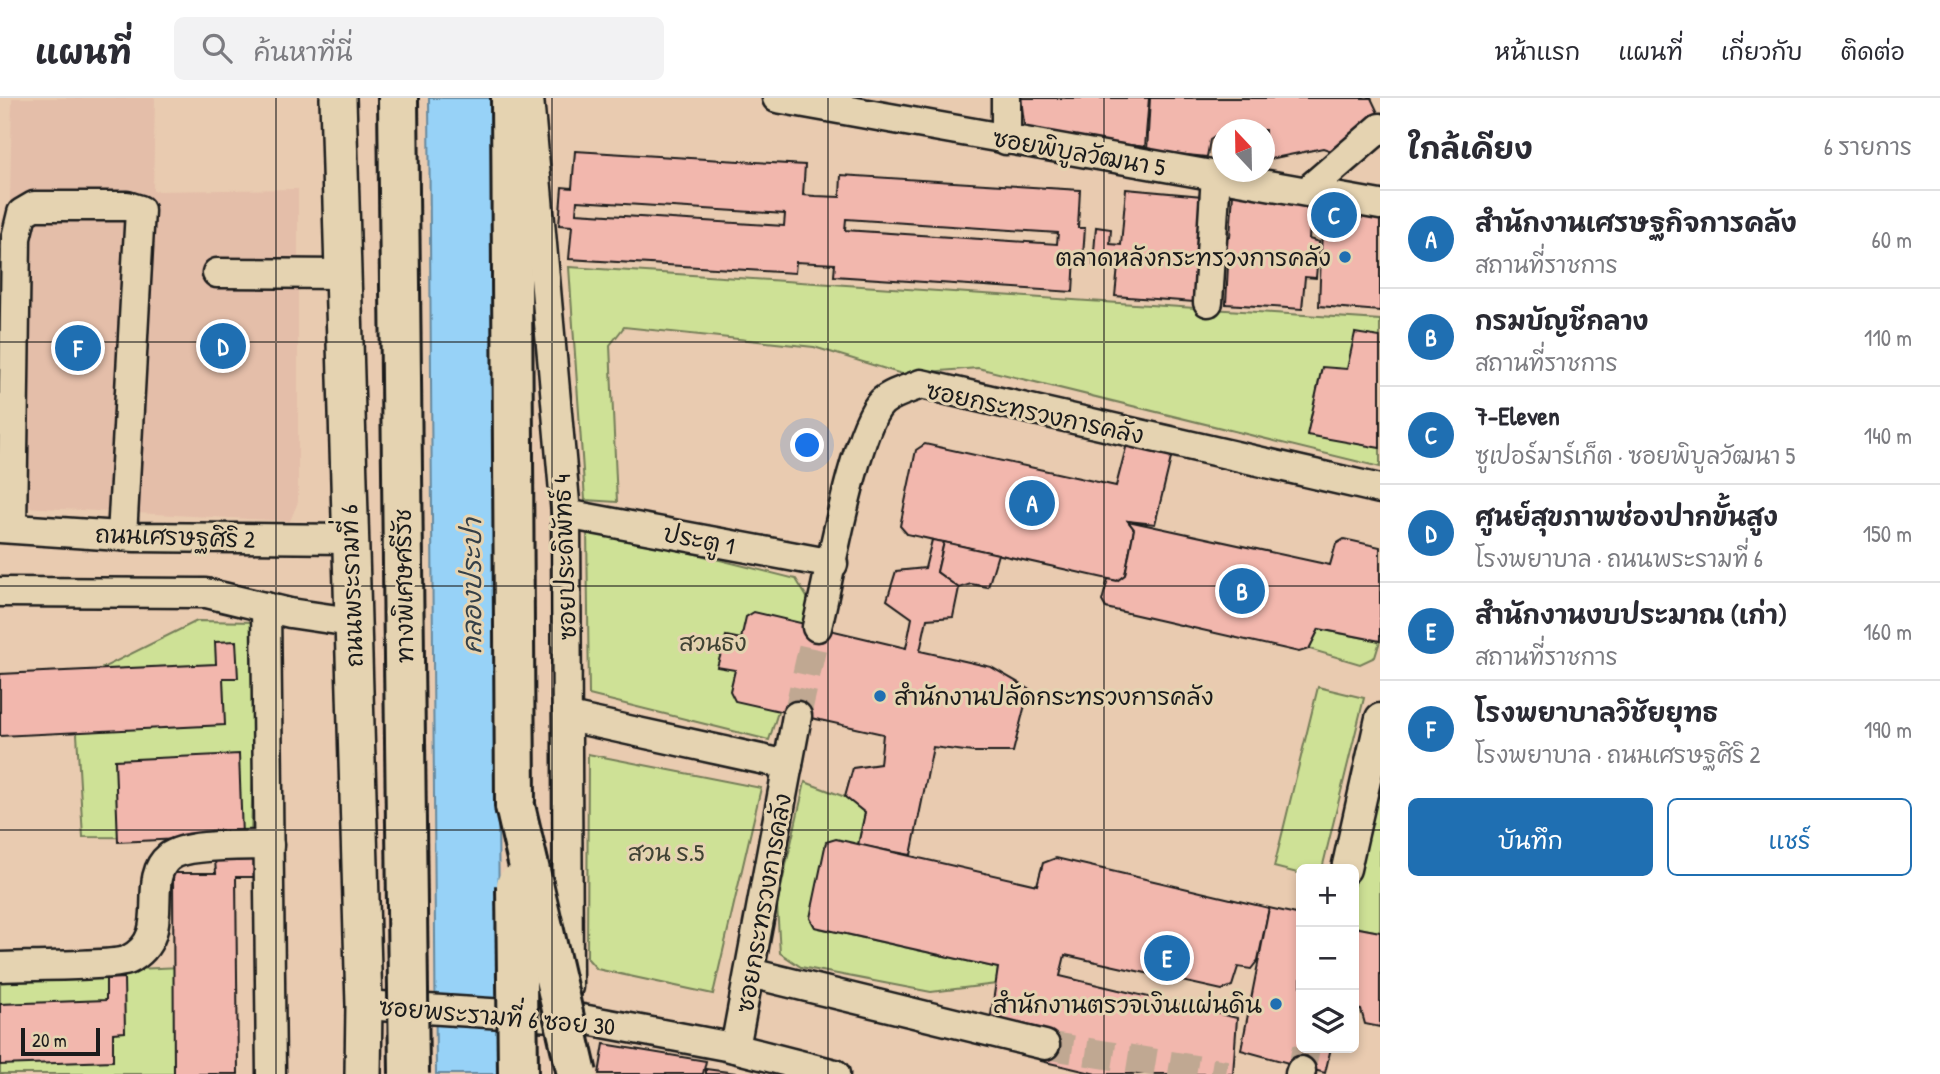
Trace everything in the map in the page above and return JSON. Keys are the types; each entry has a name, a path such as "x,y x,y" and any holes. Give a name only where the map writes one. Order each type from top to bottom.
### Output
{"highway":[{"path":"391,98 397,146"},
{"name":"ทางพิเศษศรีรัช","path":"398,98 409,1074"},
{"path":"511,98 518,1074"},
{"path":"515,806 577,1074"}],"main road":[{"name":"ถนนพระรามที่ 6","path":"338,98 364,1005 363,1074"}],"street":[{"name":"ซอยประดิพัทธ์ 4","path":"529,98 565,514 569,717 568,1018"},
{"path":"1006,98 1006,140"},
{"name":"ซอยพิบูลวัฒนา 5","path":"793,99 1006,140 1212,174"},
{"path":"1307,191 1380,128"},
{"path":"1208,302 1216,182"},
{"name":"ซอยพิบูลวัฒนา 5","path":"1256,182 1380,205"},
{"path":"6,528 16,238 22,214 34,206 127,206 140,210 122,536"},
{"path":"217,273 343,274"},
{"name":"ซอยกระทรวงการคลัง","path":"817,627 858,453 868,423 882,401 921,384 1380,489"},
{"name":"ประตู 1","path":"565,514 833,564"},
{"name":"ถนนเศรษฐศิริ 2","path":"6,528 122,536 349,540"},
{"path":"0,592 206,593 351,622"},
{"path":"266,607 271,1074"},
{"name":"ซอยกระทรวงการคลัง","path":"735,1048 797,716"},
{"path":"569,717 788,765"},
{"path":"1347,864 1380,718"},
{"path":"0,967 127,961 148,944 156,924 158,876 168,857 186,850 269,845"},
{"path":"750,973 1045,1045"},
{"name":"ซอยพระรามที่ 6 ซอย 30","path":"364,1005 568,1018 735,1048 835,1074"}],"shaded area":[{"path":"12,98 155,98 153,191 298,189 298,502 290,521 4,506"}],"green space":[{"path":"569,267 1380,320 1380,467 978,368 902,374 814,347 624,327 610,345 617,502 585,500"},
{"name":"สวนธง","path":"587,527 796,579 808,599 806,624 769,740 589,695"},
{"path":"197,621 257,622 251,838 83,837 74,682"},
{"path":"1319,629 1380,641 1375,657 1360,664 1309,649"},
{"path":"1318,687 1364,698 1323,864 1296,864 1296,873 1274,867"},
{"name":"สวน ร.5","path":"588,754 761,788 713,994 597,969 587,958"},
{"path":"1380,763 1380,932 1359,928 1357,864"},
{"path":"805,782 845,797 865,813 858,845 810,918 815,927 998,968 996,984 931,992 801,967 780,953 777,905"},
{"path":"204,966 211,1074 0,1074 0,975"}],"water":[{"name":"คลองประปา","path":"429,98 493,98 500,1074 436,1074"}],"building":[{"path":"1021,98 1149,98 1145,147 1025,131"},
{"path":"1150,98 1371,98 1380,117 1335,152 1323,148 1275,158 1275,119 1212,119 1212,139 1207,157 1147,151"},
{"path":"575,151 805,165 803,195 815,196 840,197 841,175 1080,190 1078,228 1085,228 1083,256 1075,256 1073,292 834,276 835,264 796,262 795,273 569,259 572,226 559,225 562,187 572,188","holes":["577,201 785,214 784,226 576,213","846,219 1058,233 1057,244 845,230"]},
{"path":"1126,189 1202,196 1198,234 1206,235 1197,263 1194,302 1115,296 1119,257 1110,256 1109,266 1093,265 1096,227 1111,229 1110,244 1121,245"},
{"path":"1233,193 1312,198 1309,239 1319,242 1316,278 1305,277 1302,309 1226,304 1228,265 1214,264 1216,236 1230,237"},
{"path":"1323,203 1380,215 1380,311 1319,306"},
{"path":"1355,333 1380,337 1380,448 1307,435 1322,367 1347,369"},
{"path":"1128,440 1173,450 1155,524 1128,521 1134,529 1125,575 1117,581 907,534 900,526 916,450 925,444 1116,486"},
{"path":"1128,521 1330,565 1336,544 1344,539 1380,547 1380,641 1319,629 1309,649 1299,652 1106,608 1102,601 1108,579 1117,581 1125,575 1134,529"},
{"name":"สำนักงานปลัดกระทรวงการคลัง","path":"932,540 944,542 937,572 959,588 953,617 927,619 920,651 991,667 1029,689 1013,752 973,752 933,747 911,855 858,845 865,813 845,797 853,768 880,764 883,734 735,701 730,691 735,670 717,667 726,636 741,639 746,617 754,612 906,648 912,618 887,600 896,571 925,568"},
{"path":"944,542 998,554 988,587 971,584 959,588 937,572"},
{"path":"236,641 238,678 223,678 225,725 0,736 0,674 216,664 215,642"},
{"path":"239,754 242,836 118,842 115,760"},
{"path":"836,839 1037,885 1043,863 1056,858 1269,908 1258,960 1251,969 1238,967 1232,986 1222,990 1065,955 1060,976 1237,1018 1233,1074 1096,1074 1041,1061 1047,1034 990,1022 998,968 815,927 810,918 826,842"},
{"path":"215,860 257,860 258,877 236,877 238,1074 174,1074 173,873 216,873"},
{"name":"สำนักงานตรวจเงินแผ่นดิน","path":"1269,908 1296,914 1296,1053 1330,1053 1325,1073 1241,1050"},
{"path":"1359,928 1380,932 1380,1027 1365,1024 1361,1010"},
{"path":"124,978 125,1032 113,1033 113,1061 0,1065 0,1004 106,1000 106,979"},
{"path":"604,1044 706,1061 703,1074 599,1074"},
{"path":"706,1069 743,1074 706,1074"}],"tunnel":[{"path":"797,716 817,627"},
{"path":"1045,1045 1226,1074"},
{"path":"1301,1071 1305,1053"}],"place":[{"name":"7-Eleven","path":"1334,215"},
{"name":"ตลาดหลังกระทรวงการคลัง","path":"1345,257"},
{"name":"ศูนย์สุขภาพช่องปากขั้นสูง","path":"223,346"},
{"name":"โรงพยาบาลวิชัยยุทธ","path":"78,348"},
{"name":"สำนักงานเศรษฐกิจการคลัง","path":"1032,503"},
{"name":"กรมบัญชีกลาง","path":"1242,591"},
{"name":"สำนักงานปลัดกระทรวงการคลัง","path":"880,696"},
{"name":"สำนักงานงบประมาณ (เก่า)","path":"1167,958"},
{"name":"สำนักงานตรวจเงินแผ่นดิน","path":"1276,1004"}]}
